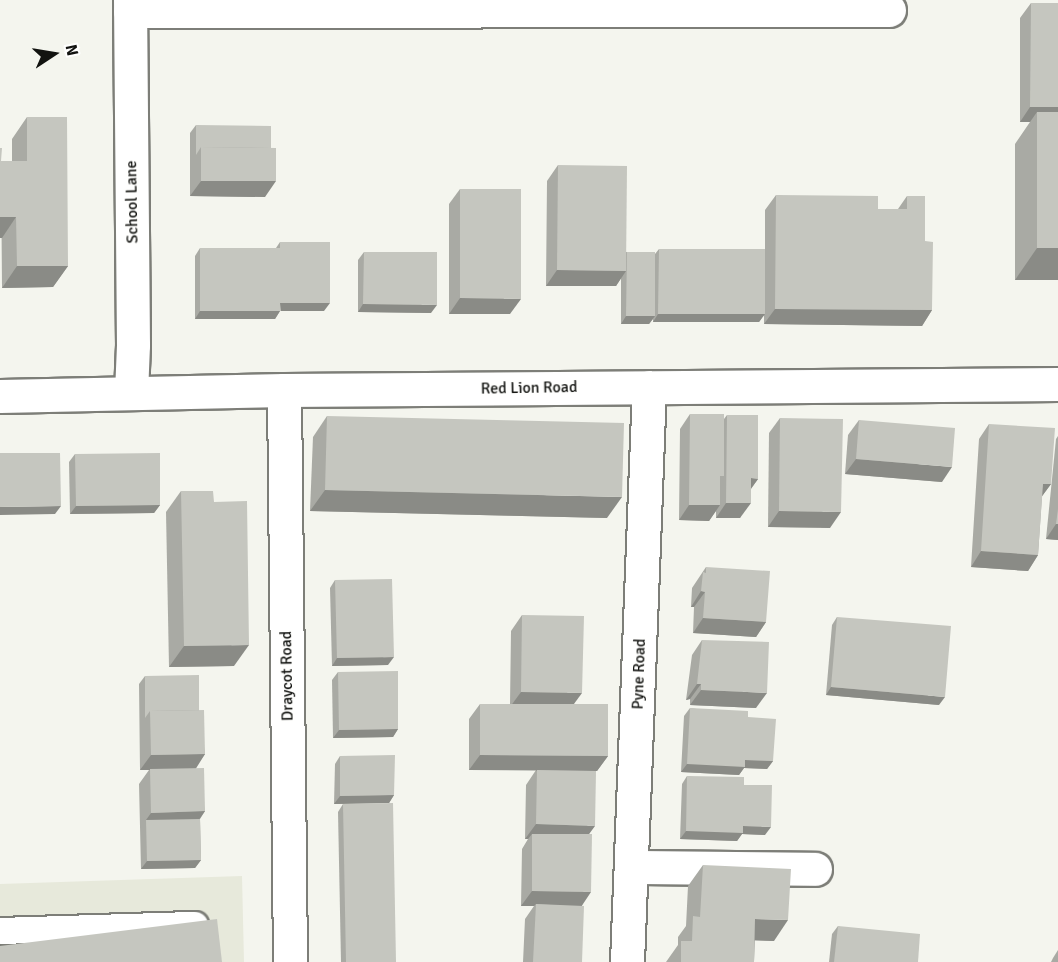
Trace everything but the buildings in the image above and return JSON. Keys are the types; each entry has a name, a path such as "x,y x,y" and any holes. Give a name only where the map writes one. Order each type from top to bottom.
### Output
{"street":[{"name":"School Lane","path":"131,393 133,345 130,6 889,10"},
{"name":"Red Lion Road","path":"0,396 284,390 1058,384"},
{"name":"Pyne Road","path":"627,962 650,387"},
{"name":"Draycot Road","path":"284,390 290,962"},
{"path":"632,867 815,869"}],"lane":[{"path":"0,931 201,925"}],"shaded area":[{"path":"242,876 244,962 0,962 0,884"}]}
